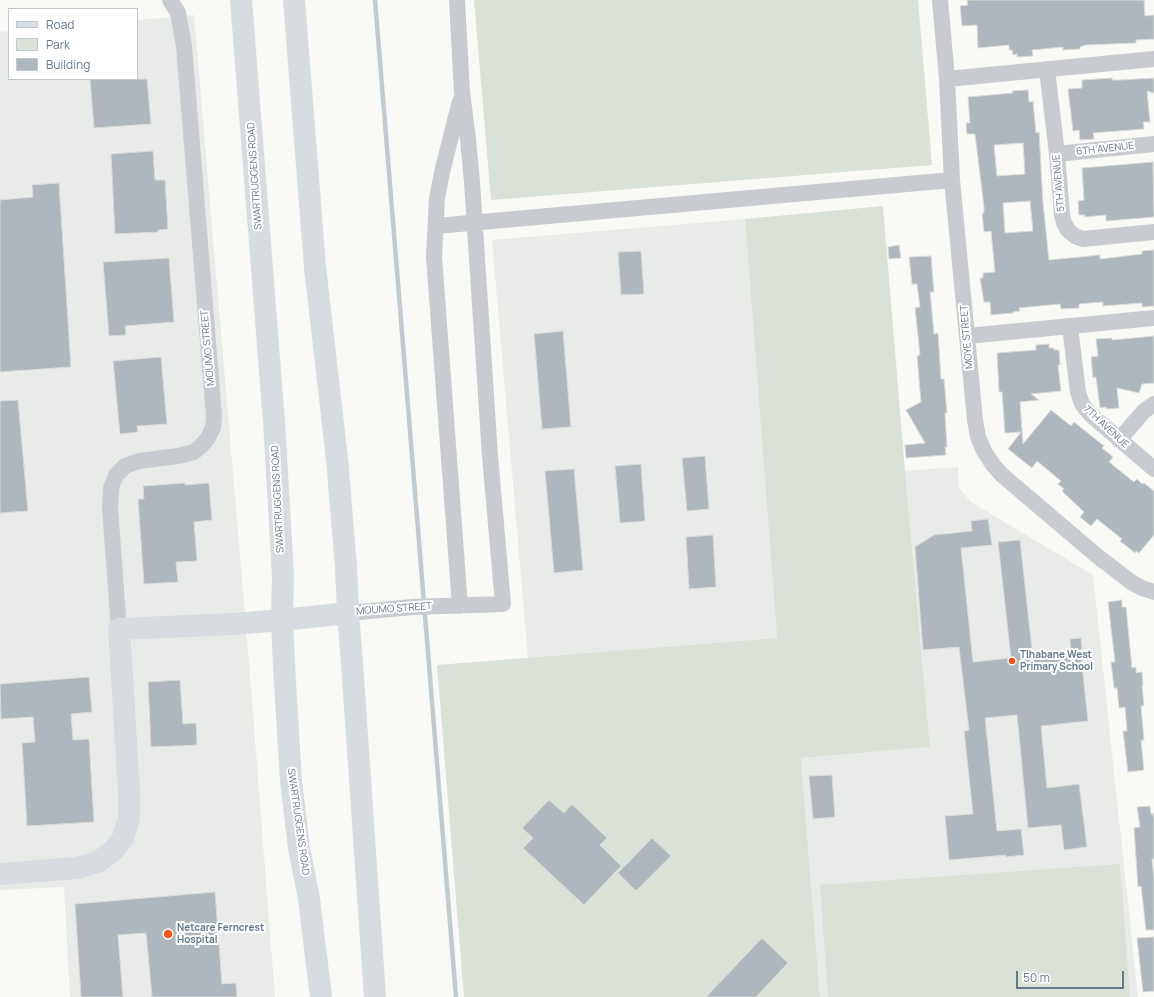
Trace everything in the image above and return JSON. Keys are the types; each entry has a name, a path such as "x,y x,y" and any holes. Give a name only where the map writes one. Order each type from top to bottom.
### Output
{"main road":[{"name":"SWARTRUGGENS ROAD","path":"241,0 274,422 283,576 282,620 291,781 299,848 310,907 321,997"},
{"path":"294,0 315,267 337,459 346,567 375,997"},
{"name":"MOUMO STREET","path":"0,874 77,868 98,862 114,850 123,838 129,818 129,805 119,629 282,620 348,613"}],"street":[{"path":"457,0 462,92 468,138 475,223"},
{"name":"MOYE STREET","path":"940,0 947,79 952,180 974,420 978,437 984,451 993,465 1096,555 1131,582 1154,592"},
{"name":"MOUMO STREET","path":"119,629 110,508 111,488 116,475 126,466 139,461 178,456 194,452 208,438 213,427 214,416 184,46 178,13 171,1"},
{"path":"947,79 1154,59"},
{"name":"5TH AVENUE","path":"1047,69 1057,154 1062,215 1068,230 1075,236 1083,239 1154,232"},
{"path":"460,606 434,257 437,198 462,92"},
{"name":"6TH AVENUE","path":"1057,154 1154,144"},
{"path":"436,226 952,180"},
{"name":"MOUMO STREET","path":"348,613 412,607 503,604 490,456 475,223"},
{"path":"967,336 1154,318"},
{"name":"7TH AVENUE","path":"1070,327 1078,392 1082,404 1091,415 1154,469"},
{"path":"1119,440 1144,411 1154,404"}],"shaded area":[{"path":"194,15 248,650 275,997 70,997 64,887 0,890 0,32 8,31 8,80 138,80 138,20"},
{"path":"745,219 777,638 528,658 492,240"},
{"name":"Tlhabane West Primary School","path":"958,467 959,488 971,502 1093,575 1138,997 820,997 801,758 930,747 905,471"}],"green space":[{"path":"474,0 918,0 932,165 491,200"},
{"path":"883,206 930,747 801,758 820,997 464,997 437,665 777,638 745,219"},
{"path":"1120,864 1130,997 828,997 820,885"}],"building":[{"path":"967,0 1144,0 1145,16 1154,15 1154,39 1136,40 1136,43 1086,45 1080,47 1080,49 1063,50 1063,47 1032,50 1033,56 1017,57 1017,54 1013,55 1012,50 1009,50 1009,45 978,48 977,25 962,26 960,6 968,5"},
{"path":"1112,78 1112,80 1120,80 1154,78 1154,93 1147,91 1150,122 1143,122 1144,129 1093,133 1094,139 1080,140 1079,130 1073,131 1068,89 1082,88 1082,80"},
{"path":"147,79 151,124 94,128 90,80"},
{"path":"1028,90 1029,102 1033,101 1036,133 1039,132 1043,203 1049,260 1100,255 1100,259 1142,254 1142,251 1154,250 1154,306 1142,307 1142,303 1103,306 1103,302 1079,304 1079,308 1061,309 1060,304 1019,308 1020,311 1013,313 991,315 990,302 984,302 980,278 983,278 983,273 995,272 991,231 984,232 982,213 984,213 984,207 975,134 967,134 966,123 970,123 968,97 1013,93 1012,91","holes":["1023,143 1025,174 997,176 994,145","1030,201 1033,231 1005,233 1003,203"]},
{"path":"153,151 155,180 165,180 168,229 158,230 158,232 115,234 111,154"},
{"path":"1153,162 1154,217 1106,221 1106,215 1085,217 1085,215 1079,215 1078,201 1084,200 1082,168"},
{"path":"59,183 71,367 0,372 0,200 33,197 32,185"},
{"path":"899,245 901,258 889,259 888,247"},
{"path":"641,251 644,294 621,295 618,252"},
{"path":"931,256 934,292 930,292 934,334 938,333 941,379 944,379 947,413 945,413 947,447 945,447 946,455 906,458 905,445 925,443 906,410 921,402 917,356 920,355 915,308 920,307 917,284 912,284 909,257"},
{"path":"169,258 174,322 125,326 126,335 109,336 103,262"},
{"path":"563,331 571,427 542,429 534,334"},
{"path":"1154,336 1154,383 1142,384 1139,393 1117,388 1119,408 1100,408 1096,377 1093,378 1091,357 1098,356 1096,339 1112,338 1112,340"},
{"path":"1049,344 1049,348 1059,350 1060,365 1058,365 1061,391 1031,394 1039,400 1020,402 1023,444 1051,410 1071,426 1074,422 1104,446 1102,448 1113,457 1109,462 1134,482 1137,479 1142,484 1144,483 1154,491 1154,535 1139,553 1136,551 1135,553 1120,541 1122,539 1097,519 1091,526 1080,517 1084,512 1062,491 1064,489 1058,484 1061,481 1037,461 1032,468 1008,449 1021,432 1005,433 1002,392 999,392 997,353 1036,350 1036,345"},
{"path":"161,357 167,424 137,426 138,432 120,434 113,361"},
{"path":"18,400 28,511 0,513 0,401"},
{"path":"705,456 709,509 687,511 682,458"},
{"path":"641,464 645,521 620,523 615,466"},
{"path":"574,469 583,570 554,573 545,471"},
{"path":"185,483 185,485 209,483 212,520 194,522 197,561 176,562 178,582 144,584 138,499 144,499 143,486"},
{"path":"988,519 992,545 961,548 973,662 1011,658 998,542 1020,540 1033,659 1081,655 1088,721 1041,726 1047,788 1079,784 1087,847 1064,850 1061,825 1028,828 1017,715 985,718 997,831 1021,829 1024,855 949,860 945,816 973,814 964,731 969,730 959,647 923,650 915,547 934,535 972,531 971,521"},
{"path":"713,535 716,587 689,589 686,537"},
{"path":"1122,600 1122,607 1126,607 1132,668 1136,667 1136,673 1142,672 1144,706 1141,706 1144,740 1141,740 1144,770 1128,772 1123,731 1127,731 1125,707 1119,708 1117,688 1114,688 1111,662 1115,662 1108,602"},
{"path":"1081,638 1082,650 1071,651 1070,639"},
{"path":"89,677 92,712 71,714 73,740 89,739 94,822 27,826 22,743 35,742 33,717 1,719 0,684"},
{"path":"180,680 183,724 196,723 197,745 151,747 148,682"},
{"path":"832,775 835,817 813,819 809,776"},
{"path":"549,800 564,813 572,804 607,838 600,845 621,866 584,905 523,848 533,838 522,828"},
{"path":"1150,806 1151,814 1153,813 1154,820 1154,859 1152,859 1154,878 1154,930 1146,930 1141,886 1138,887 1134,828 1140,827 1137,807"},
{"path":"652,838 671,856 636,891 618,873"},
{"path":"215,892 222,984 236,983 237,997 152,997 146,933 118,935 123,997 81,997 75,904"},
{"path":"1154,937 1154,991 1143,992 1137,938"},
{"path":"762,938 788,963 756,997 706,997"}],"waterway":[{"path":"375,0 456,997"}],"place":[{"name":"Tlhabane West Primary School","path":"1012,661"},
{"name":"Netcare Ferncrest Hospital","path":"168,934"}]}
